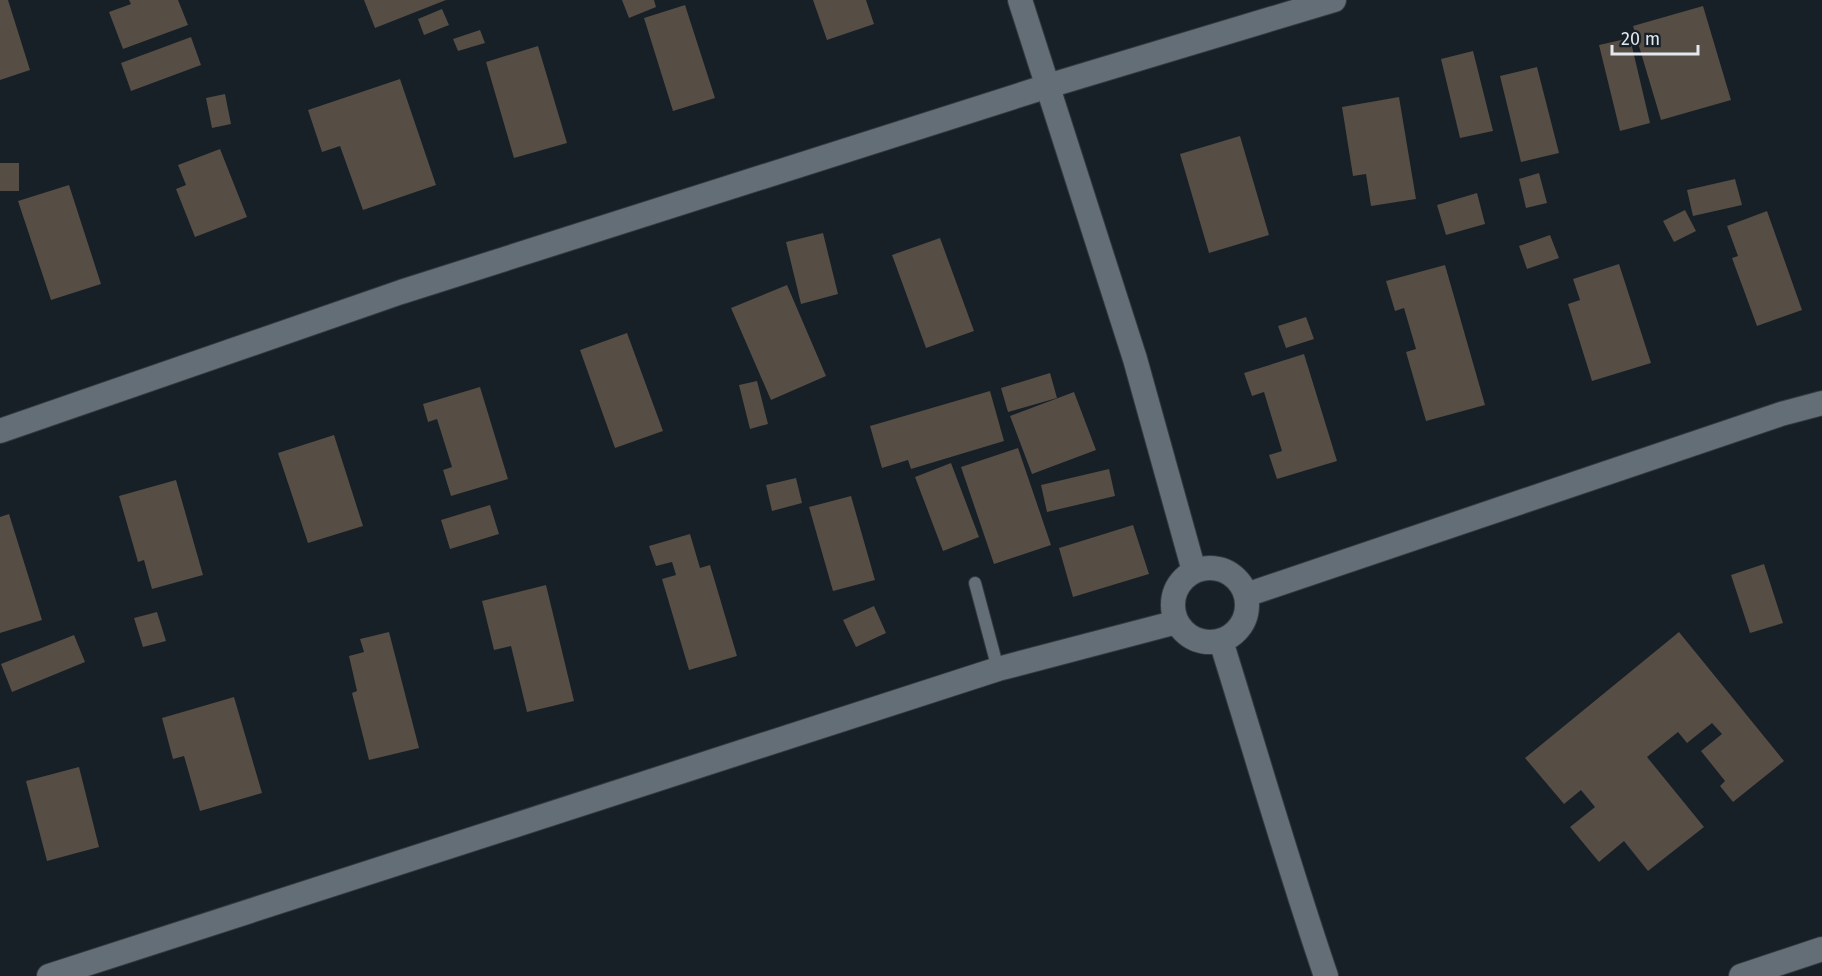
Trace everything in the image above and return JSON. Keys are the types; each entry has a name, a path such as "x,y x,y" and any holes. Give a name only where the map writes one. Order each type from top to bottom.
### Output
{"street":[{"path":"1020,0 1135,359 1194,571"},
{"path":"0,431 401,292 1048,86 1334,0"},
{"path":"1246,594 1780,414 1822,403"},
{"path":"1207,568 1220,569 1231,574 1241,583 1246,594 1248,609 1243,623 1234,634 1221,641 1206,642 1195,639 1184,632 1177,622 1173,608 1175,593 1182,580 1194,571 1207,568"},
{"path":"49,976 998,669 1177,622"},
{"path":"1221,641 1290,869 1326,976"},
{"path":"1740,976 1822,949"}],"lane":[{"path":"975,583 998,669"}],"building":[{"path":"0,0 8,0 30,70 0,80"},
{"path":"129,0 178,0 188,25 123,49 109,12 131,4"},
{"path":"364,0 446,0 375,28"},
{"path":"622,0 654,0 656,7 629,18"},
{"path":"813,0 866,0 874,24 827,40"},
{"path":"685,5 715,98 673,111 644,18"},
{"path":"1703,6 1731,100 1661,120 1633,26"},
{"path":"442,9 449,25 424,35 418,19"},
{"path":"480,30 485,43 458,51 453,39"},
{"path":"191,37 201,65 131,91 121,63"},
{"path":"1630,38 1650,123 1620,131 1599,45"},
{"path":"538,46 567,143 514,158 486,62"},
{"path":"1473,51 1493,131 1460,138 1441,59"},
{"path":"1537,67 1559,153 1521,162 1500,76"},
{"path":"400,79 436,185 363,210 340,146 322,152 308,110"},
{"path":"225,94 231,124 212,128 206,98"},
{"path":"1399,97 1416,199 1371,206 1366,174 1353,176 1342,107"},
{"path":"1240,136 1269,235 1209,253 1180,154"},
{"path":"220,149 247,217 195,237 176,189 186,185 178,165"},
{"path":"0,163 19,163 19,191 0,191"},
{"path":"1539,173 1547,203 1526,208 1519,179"},
{"path":"1735,179 1742,205 1693,216 1687,190"},
{"path":"69,185 101,284 51,300 18,201"},
{"path":"1477,193 1485,224 1446,235 1437,205"},
{"path":"1685,210 1696,231 1674,242 1663,221"},
{"path":"1767,211 1802,310 1757,326 1732,258 1738,256 1727,226"},
{"path":"823,233 838,294 801,304 786,242"},
{"path":"1550,235 1559,258 1527,269 1519,246"},
{"path":"940,238 974,331 926,348 892,255"},
{"path":"1619,264 1651,363 1592,381 1568,304 1580,300 1573,279"},
{"path":"1445,265 1485,405 1426,421 1406,352 1416,349 1404,308 1395,311 1386,281"},
{"path":"787,285 826,376 771,400 731,308"},
{"path":"1306,317 1314,339 1286,348 1278,326"},
{"path":"627,333 663,431 615,448 580,350"},
{"path":"1304,354 1337,461 1277,479 1269,455 1282,451 1264,392 1252,396 1244,373"},
{"path":"1050,373 1057,398 1008,412 1001,388"},
{"path":"757,381 768,424 750,429 739,385"},
{"path":"480,387 508,479 451,496 443,470 452,467 437,419 428,422 423,404"},
{"path":"990,391 1004,441 911,469 908,460 882,468 870,426"},
{"path":"1074,392 1096,450 1032,474 1010,416"},
{"path":"334,435 363,526 308,543 278,453"},
{"path":"1018,448 1051,545 994,564 961,467"},
{"path":"951,463 979,537 943,551 915,477"},
{"path":"1109,469 1115,496 1047,512 1041,485"},
{"path":"796,478 802,503 772,511 766,485"},
{"path":"176,480 203,575 152,589 144,560 138,562 119,496"},
{"path":"851,496 875,580 833,591 809,507"},
{"path":"490,505 499,534 450,549 441,520"},
{"path":"9,514 42,620 0,633 0,517"},
{"path":"1133,525 1149,574 1073,597 1059,548"},
{"path":"690,534 700,568 710,565 737,656 689,670 662,579 676,575 672,562 656,566 649,546"},
{"path":"1764,564 1783,623 1750,633 1731,575"},
{"path":"546,585 574,701 527,712 511,646 494,650 482,601"},
{"path":"874,606 886,633 856,647 843,620"},
{"path":"157,612 166,641 143,647 134,618"},
{"path":"389,632 419,748 369,760 352,693 357,691 349,656 364,652 360,639"},
{"path":"1679,632 1784,761 1733,802 1720,786 1725,781 1701,751 1722,734 1712,723 1687,743 1678,732 1647,757 1704,827 1648,871 1624,841 1599,862 1570,827 1595,807 1581,790 1564,804 1525,758"},
{"path":"74,635 85,662 12,692 1,664"},
{"path":"234,697 262,793 200,811 184,756 173,759 162,718"},
{"path":"79,767 99,847 47,861 26,781"}]}
